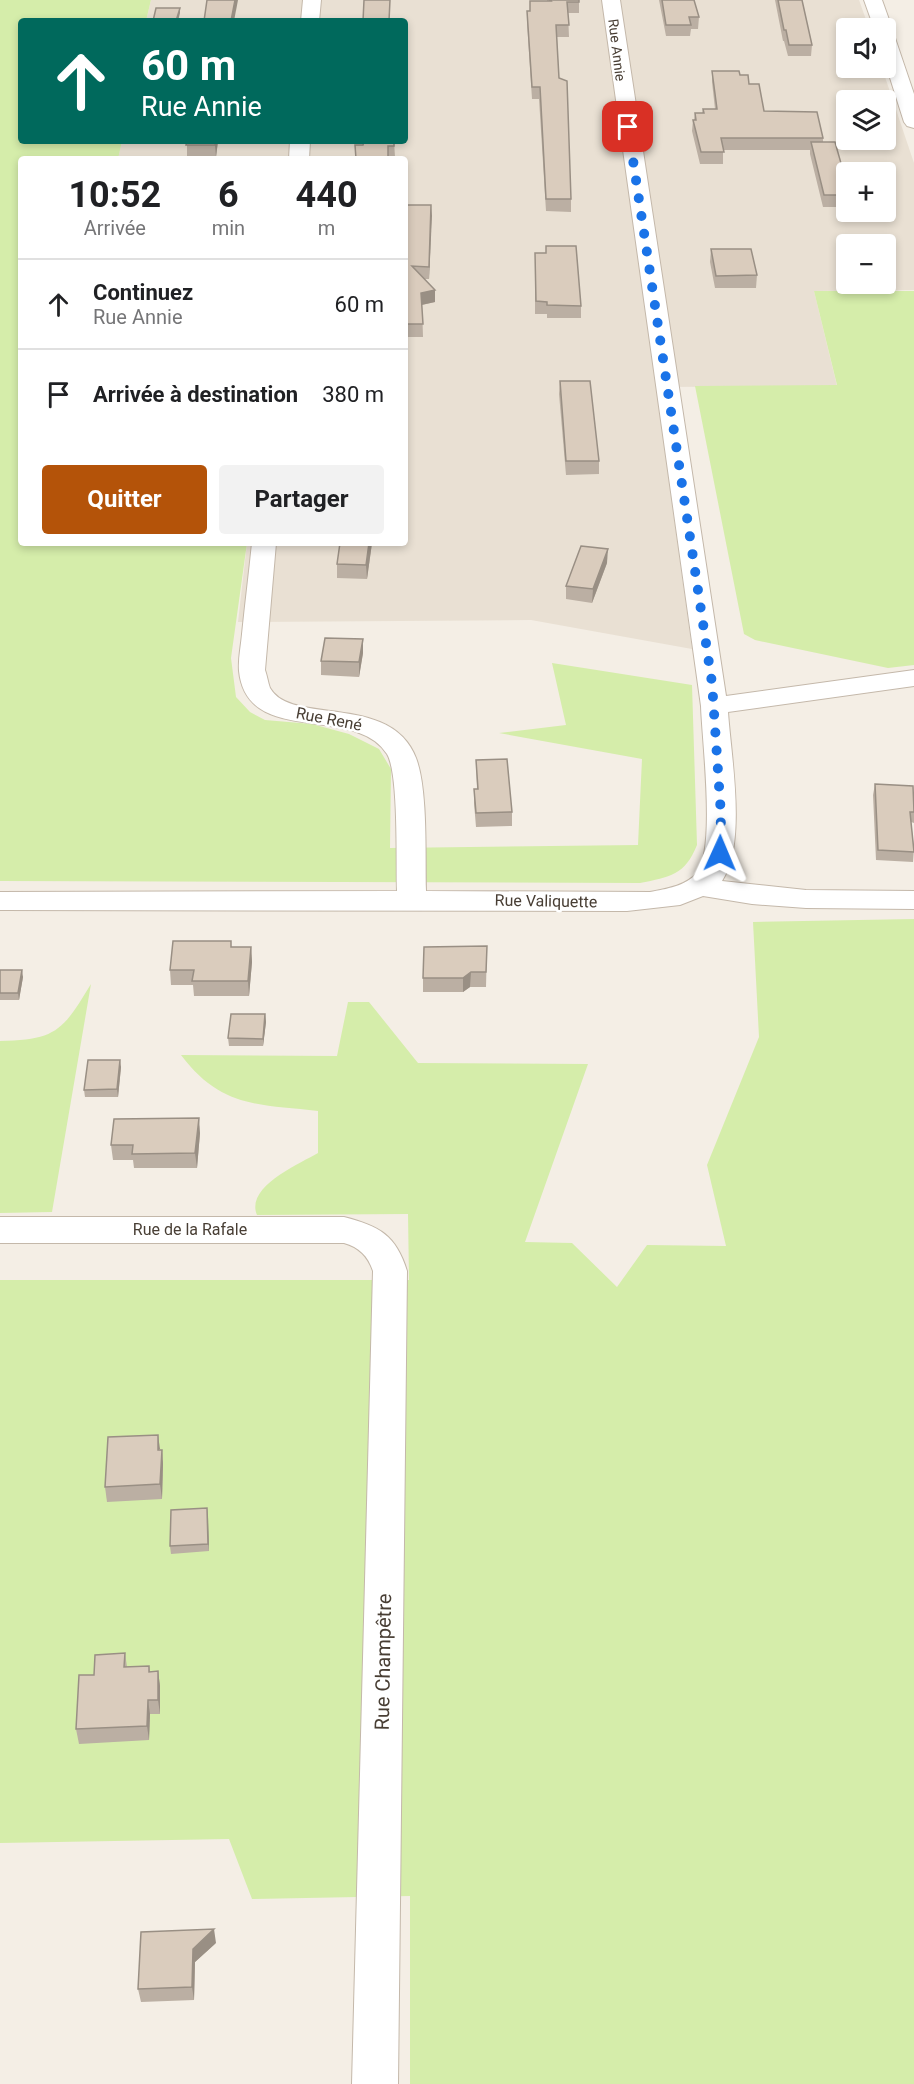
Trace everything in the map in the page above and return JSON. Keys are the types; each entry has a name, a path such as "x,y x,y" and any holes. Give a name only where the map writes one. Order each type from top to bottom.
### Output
{"street":[{"path":"310,18 312,0"},
{"name":"Rue Annie","path":"611,0 714,706"},
{"path":"873,0 879,18"},
{"path":"896,68 914,122"},
{"name":"Rue René","path":"264,546 252,670 255,690 268,703 278,708 346,720 372,728 398,748 406,767 408,784 412,900"},
{"path":"699,886 710,877 720,853 721,815 714,706 914,678"},
{"path":"699,886 756,896 914,900"},
{"name":"Rue Valiquette","path":"0,901 650,902 680,896 699,886"},
{"name":"Rue de la Rafale","path":"0,1230 344,1230 368,1237 377,1244"},
{"name":"Rue Champêtre","path":"375,2084 390,1271 384,1252 377,1244"}],"shaded area":[{"path":"151,0 859,0 865,18 836,18 836,78 885,78 889,90 836,90 836,150 896,150 896,110 914,163 914,290 896,290 896,234 836,234 836,291 814,291 837,386 656,387 692,649 531,620 238,622 247,546 408,546 408,156 119,156 121,144 408,144 408,18 147,18"}],"green space":[{"path":"0,0 151,0 147,18 18,18 18,144 121,144 119,156 18,156 18,546 247,546 231,658 236,697 250,712 265,720 312,724 349,734 379,749 391,769 390,848 638,845 642,759 499,733 566,725 552,663 692,685 697,845 682,869 660,879 640,883 0,881"},
{"path":"814,291 836,291 836,294 896,294 896,291 914,291 914,665 888,668 755,640 744,634 695,386 837,385"},
{"path":"914,919 914,2084 410,2084 410,1896 252,1899 229,1839 0,1843 0,1280 409,1280 408,1214 257,1215 255,1205 266,1186 287,1170 318,1153 318,1111 259,1104 226,1094 196,1072 181,1055 337,1056 348,1002 369,1002 418,1063 588,1064 525,1242 572,1243 617,1287 647,1245 726,1246 707,1165 759,1037 753,922"},
{"path":"91,984 52,1212 0,1213 0,1041 34,1038 56,1029 73,1012"}],"building":[{"path":"207,0 235,0 232,18 204,18"},
{"path":"364,0 390,0 389,18 363,18"},
{"path":"579,0 579,2 567,2 569,25 556,25 559,78 567,81 571,199 546,199 540,87 532,87 527,11 530,11 530,1"},
{"path":"662,0 694,0 699,17 689,17 691,25 666,25"},
{"path":"778,0 802,0 812,45 789,45"},
{"path":"156,8 180,8 177,18 154,18"},
{"path":"712,71 739,71 740,75 748,75 749,84 759,84 764,111 817,112 823,138 721,138 724,152 701,152 693,120 696,120 695,113 704,113 703,109 717,109"},
{"path":"811,142 835,142 841,162 836,162 836,195 824,195"},
{"path":"186,144 215,144 215,145"},
{"path":"394,144 394,146 388,146 388,156 356,156 355,145"},
{"path":"408,205 431,205 429,267 412,266 435,290 421,293 423,324 408,324"},
{"path":"546,246 576,246 581,306 547,305 547,302 536,301 535,253 546,253"},
{"path":"711,249 751,249 757,275 716,276"},
{"path":"560,381 590,381 599,461 566,461"},
{"path":"340,546 369,546 366,565 337,564"},
{"path":"581,546 608,549 593,589 566,586"},
{"path":"325,638 363,639 359,662 321,661"},
{"path":"507,759 512,812 476,813 474,789 478,789 476,760"},
{"path":"875,784 913,786 914,812 910,812 914,852 878,850"},
{"path":"173,941 231,941 231,947 251,947 248,981 192,981 194,970 170,970"},
{"path":"487,946 486,972 471,972 463,978 423,978 424,947"},
{"path":"0,970 22,970 18,993 0,993"},
{"path":"231,1014 265,1014 263,1039 228,1038"},
{"path":"88,1060 120,1060 117,1089 84,1090"},
{"path":"199,1118 195,1153 132,1154 133,1145 111,1145 114,1119"},
{"path":"158,1435 158,1450 162,1450 160,1484 105,1487 108,1437"},
{"path":"207,1508 208,1544 170,1546 171,1510"},
{"path":"125,1653 124,1667 149,1666 149,1672 158,1671 158,1700 148,1700 147,1726 76,1729 79,1675 94,1675 95,1655"},
{"path":"214,1929 193,1949 192,1987 138,1989 141,1932"}],"route":[{"path":"628,127 712,683 721,815 720,853"}]}
